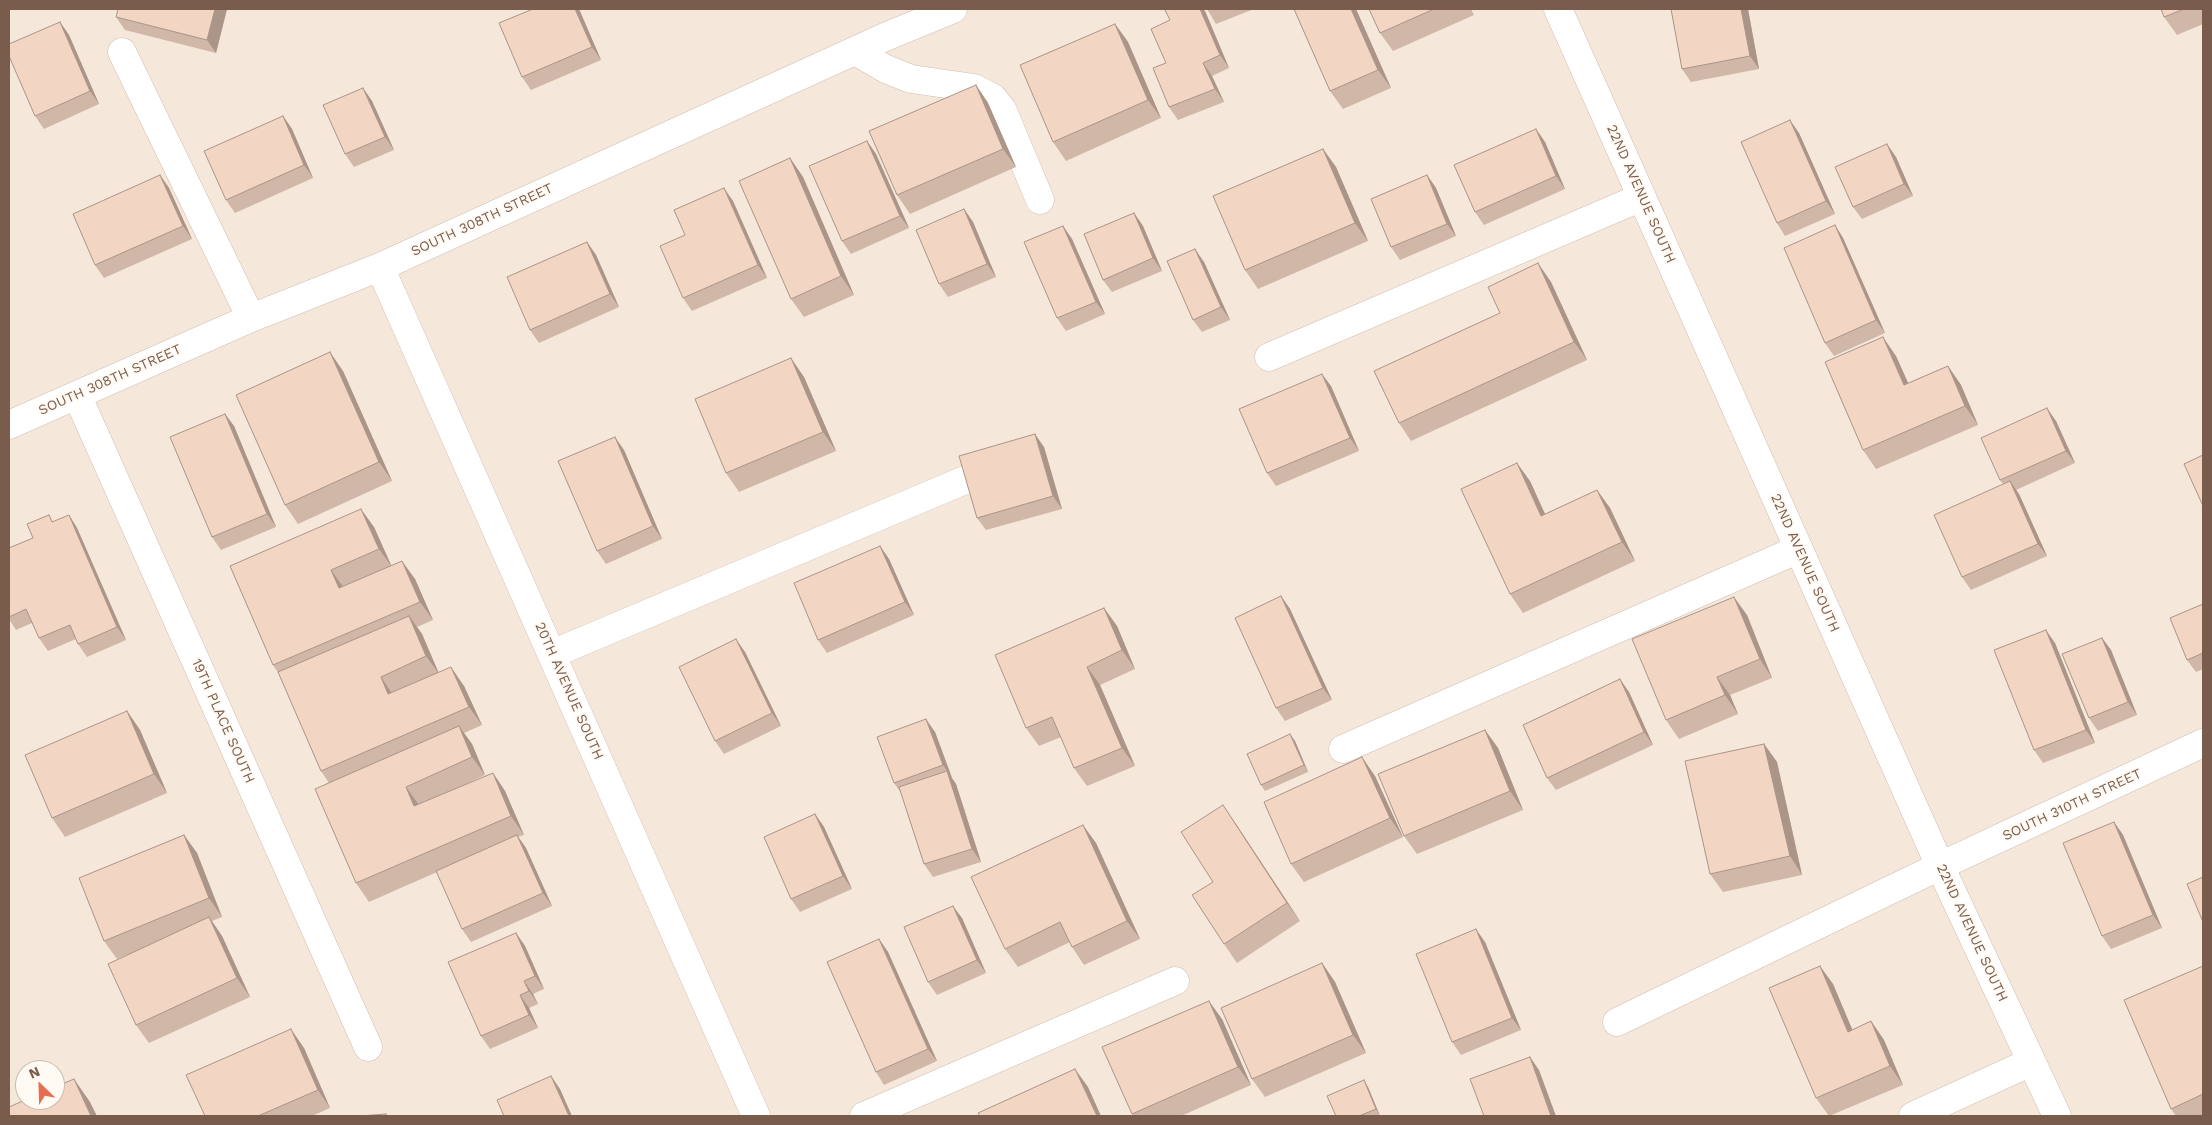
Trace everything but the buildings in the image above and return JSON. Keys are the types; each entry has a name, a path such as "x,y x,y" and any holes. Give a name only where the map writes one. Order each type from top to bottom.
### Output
{"street":[{"name":"SOUTH 308TH STREET","path":"9,425 251,318 380,267 953,9"},
{"name":"22ND AVENUE SOUTH","path":"1558,9 1940,866 2057,1116"},
{"path":"122,52 251,318"},
{"path":"855,52 886,69 911,79 974,88 993,98 1002,109 1040,200"},
{"path":"1269,357 1642,197"},
{"name":"20TH AVENUE SOUTH","path":"380,267 756,1116"},
{"name":"19TH PLACE SOUTH","path":"77,395 368,1047"},
{"path":"552,654 966,480"},
{"path":"1343,749 1799,549"},
{"name":"SOUTH 310TH STREET","path":"1617,1022 1940,866 2203,743"},
{"path":"864,1116 1175,981"},
{"path":"1913,1116 2032,1062"}],"shaded area":[{"path":"9,9 2203,9 2203,1116 9,1116"}]}
